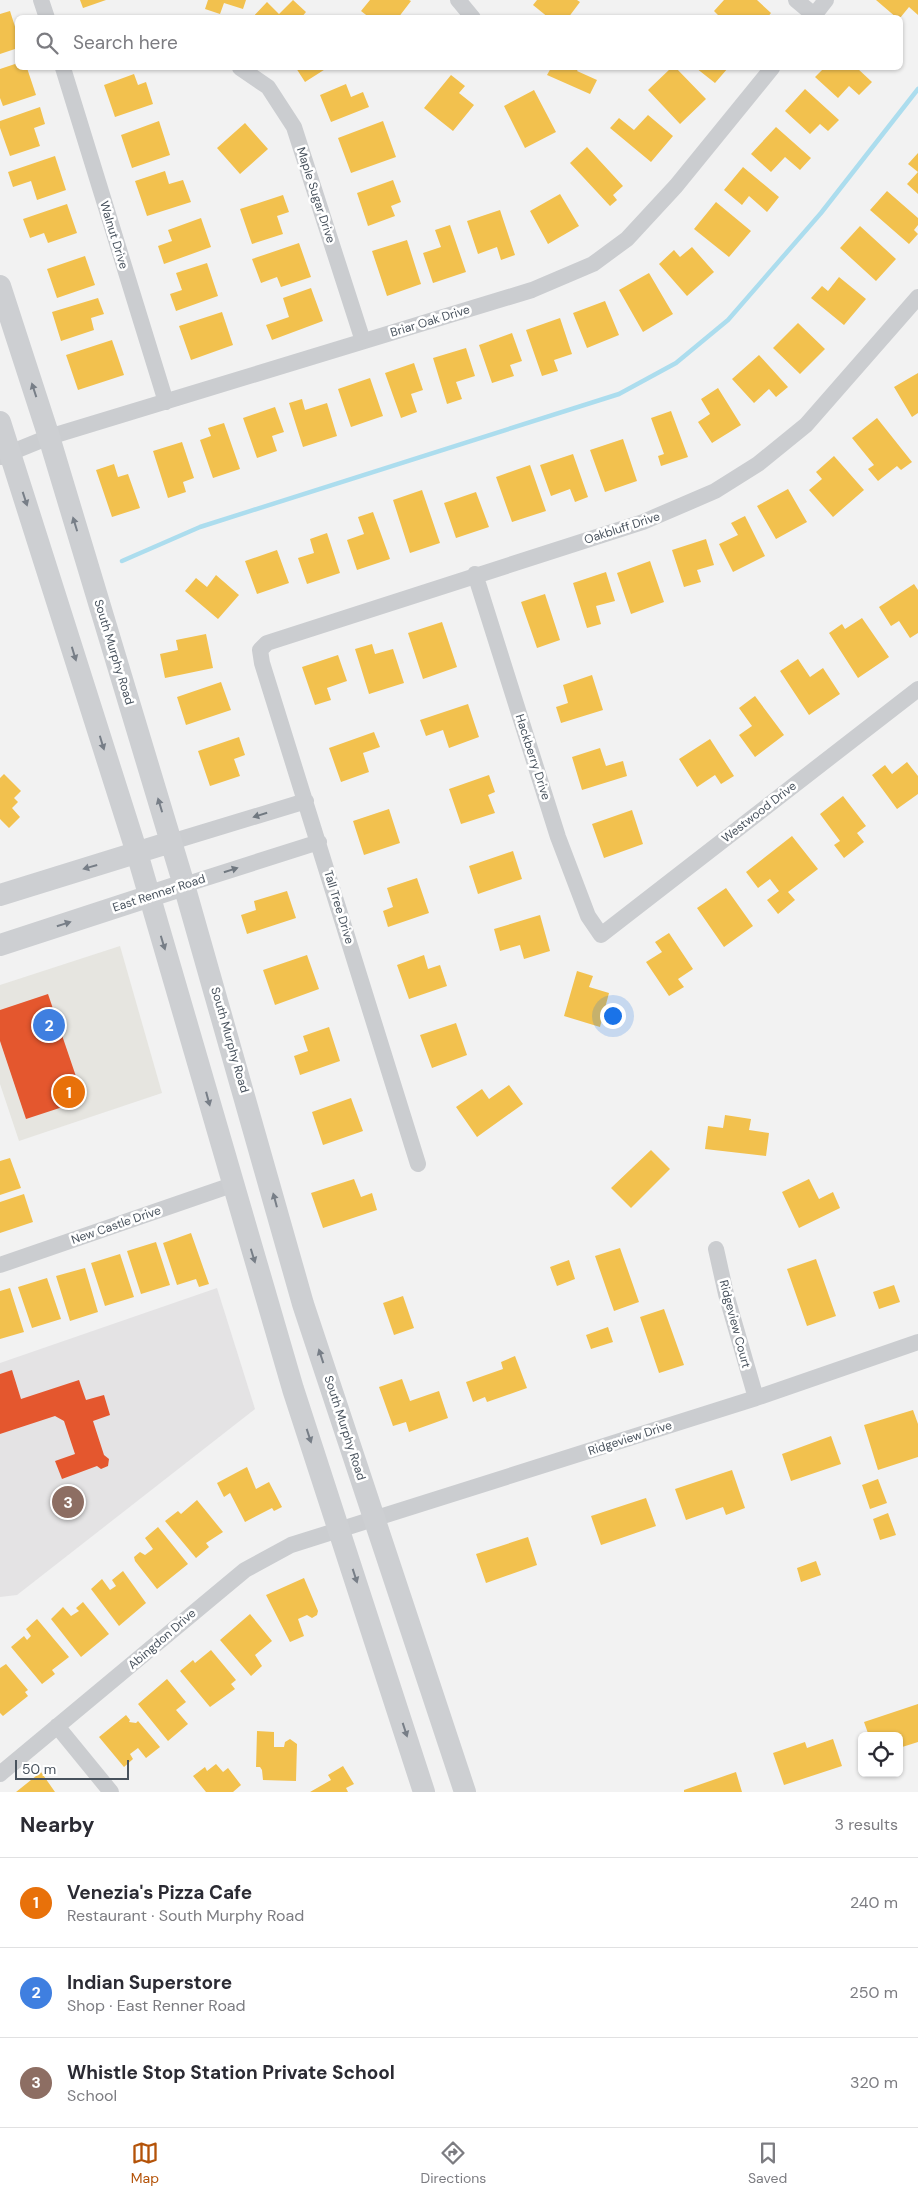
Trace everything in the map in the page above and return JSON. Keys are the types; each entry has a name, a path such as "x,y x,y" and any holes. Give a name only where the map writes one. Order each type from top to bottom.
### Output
{"main road":[{"name":"South Murphy Road","path":"0,286 49,437 184,885 303,1304 465,1792"},
{"path":"0,422 5,455 136,853 293,1389 424,1792"},
{"path":"0,895 171,842"},
{"name":"East Renner Road","path":"0,945 184,885"}],"street":[{"path":"41,0 46,15"},
{"path":"458,0 470,15"},
{"path":"796,0 812,15"},
{"path":"814,15 826,0"},
{"name":"Walnut Drive","path":"64,70 166,402"},
{"name":"Maple Sugar Drive","path":"243,70 268,87 294,127 363,341"},
{"name":"Briar Oak Drive","path":"5,455 49,437 532,290 593,264 627,239 676,186 770,70"},
{"name":"Oakbluff Drive","path":"260,650 268,642 475,574 643,522 715,492 758,464 806,425 915,306"},
{"name":"Hackberry Drive","path":"475,574 558,837 588,916 601,935"},
{"name":"Tall Tree Drive","path":"260,650 262,663 418,1164"},
{"name":"Westwood Drive","path":"601,935 918,689"},
{"path":"171,842 306,801"},
{"name":"East Renner Road","path":"184,885 319,842"},
{"name":"New Castle Drive","path":"0,1265 232,1185"},
{"name":"Ridgeview Court","path":"716,1249 726,1294 756,1398"},
{"name":"Ridgeview Drive","path":"340,1529 756,1398 918,1342"},
{"name":"Abingdon Drive","path":"0,1774 245,1570 291,1545 340,1529"},
{"path":"57,1726 111,1792"}],"shaded area":[{"path":"120,946 162,1093 19,1141 0,1084 0,985"},
{"path":"217,1288 255,1409 17,1595 0,1597 0,1363"}],"building: Homes":[{"path":"80,0 106,0 83,8"},
{"path":"208,0 246,0 243,9 224,3 220,14 205,9"},
{"path":"293,0 306,12 304,15 255,15 267,2 279,14"},
{"path":"370,0 411,1 400,15 366,15 361,11"},
{"path":"537,0 577,0 580,2 570,15 545,15 533,5"},
{"path":"724,0 757,0 771,13 769,15 718,15 714,11"},
{"path":"876,0 918,0 918,15 909,7 902,15 894,15"},
{"path":"10,11 15,27 15,49 0,54 0,14"},
{"path":"15,64 15,70 28,70 36,95 3,106 0,98 0,69"},
{"path":"297,70 324,70 305,82"},
{"path":"550,70 578,70 597,80 590,94 547,75"},
{"path":"669,70 678,70 706,99 680,124 648,90"},
{"path":"699,70 726,70 715,83"},
{"path":"822,70 859,70 872,82 859,95 849,86 838,98 815,77"},
{"path":"134,74 138,85 146,82 153,104 115,117 104,85"},
{"path":"451,75 465,86 459,93 474,105 453,131 424,108"},
{"path":"346,84 351,97 363,92 369,107 331,122 320,95"},
{"path":"805,89 839,120 828,131 820,124 810,134 785,111"},
{"path":"534,90 556,132 525,148 504,106"},
{"path":"40,107 45,124 34,128 40,146 10,156 0,128 0,121"},
{"path":"648,115 673,136 651,162 610,128 619,118 634,130"},
{"path":"159,121 170,155 132,168 121,135"},
{"path":"383,121 396,157 351,173 338,138"},
{"path":"245,123 268,149 240,174 217,148"},
{"path":"776,127 811,158 800,170 785,157 771,172 751,154"},
{"path":"587,147 623,186 613,195 617,200 610,206 570,163"},
{"path":"918,153 918,172 908,164"},
{"path":"55,156 66,190 37,200 31,181 13,187 8,172"},
{"path":"743,167 779,197 767,212 749,196 742,205 724,190"},
{"path":"165,171 169,184 183,180 191,202 147,216 135,181"},
{"path":"918,172 918,194 907,184"},
{"path":"393,180 401,202 391,206 395,216 368,226 357,193"},
{"path":"887,191 918,218 918,225 914,230 918,234 909,244 870,210"},
{"path":"560,194 579,226 548,244 530,211"},
{"path":"283,195 289,212 277,216 283,234 252,244 240,209"},
{"path":"716,202 751,231 729,257 694,229"},
{"path":"67,204 77,233 48,243 44,233 30,238 23,219"},
{"path":"500,210 515,255 501,260 497,247 478,254 467,221"},
{"path":"201,218 211,247 164,264 158,246 172,241 168,230"},
{"path":"450,225 466,272 433,283 423,253 441,247 435,230"},
{"path":"860,226 896,259 876,281 840,248"},
{"path":"407,240 421,284 387,296 372,251"},
{"path":"299,243 311,277 281,287 277,277 261,283 252,259"},
{"path":"692,247 714,272 687,296 659,264 674,250 680,257"},
{"path":"85,256 95,285 57,298 47,269"},
{"path":"207,263 218,296 176,311 170,294 182,290 176,273"},
{"path":"649,273 673,314 643,332 619,290"},
{"path":"839,277 866,299 844,325 811,298 822,286 828,291"},
{"path":"311,288 323,321 272,340 266,325 289,317 283,298"},
{"path":"98,298 104,314 91,318 94,330 61,341 52,312"},
{"path":"605,301 619,335 587,348 573,313"},
{"path":"222,312 233,345 191,360 179,326"},
{"path":"560,318 572,354 554,360 558,371 542,376 526,330"},
{"path":"798,323 825,349 800,374 773,348"},
{"path":"512,333 522,361 510,365 514,376 492,383 479,345"},
{"path":"112,340 124,375 78,390 66,355"},
{"path":"466,348 475,376 456,382 462,399 447,404 433,358"},
{"path":"759,355 788,387 776,397 769,389 754,403 732,379"},
{"path":"414,363 423,390 411,394 417,412 401,418 385,373"},
{"path":"918,373 918,413 912,417 894,387"},
{"path":"370,378 383,416 351,427 338,389"},
{"path":"718,388 741,425 712,443 698,422 710,414 701,399"},
{"path":"302,399 305,410 327,403 337,436 303,447 289,403"},
{"path":"275,407 284,432 272,436 277,451 257,458 243,418"},
{"path":"671,411 688,457 661,466 658,456 664,454 651,418"},
{"path":"877,418 912,462 901,470 897,466 878,481 868,469 874,465 852,438"},
{"path":"224,423 240,469 213,478 200,440 211,436 208,428"},
{"path":"623,439 637,481 605,492 590,450"},
{"path":"182,442 194,478 183,482 186,492 168,498 153,451"},
{"path":"573,454 588,497 575,502 570,489 551,496 540,465"},
{"path":"834,456 864,490 833,517 809,490 822,479 816,472"},
{"path":"114,464 118,477 128,474 140,508 112,517 96,470"},
{"path":"530,465 546,511 512,522 496,477"},
{"path":"788,489 807,522 776,539 757,506"},
{"path":"422,490 440,543 410,553 393,500"},
{"path":"476,492 489,527 456,538 444,503"},
{"path":"373,512 390,559 357,570 347,540 364,534 358,517"},
{"path":"745,516 765,556 733,572 719,544 738,535 731,523"},
{"path":"327,533 340,573 307,584 298,558 314,553 310,539"},
{"path":"706,539 714,565 697,570 701,582 684,587 672,550"},
{"path":"277,550 289,583 257,594 245,561"},
{"path":"650,561 664,602 631,614 617,573"},
{"path":"606,572 615,601 596,606 601,624 587,628 573,583"},
{"path":"216,575 239,595 218,619 185,591 196,578 207,587"},
{"path":"914,584 918,590 918,633 910,638 899,621 891,626 879,607"},
{"path":"545,594 560,640 537,648 521,602"},
{"path":"862,618 889,657 858,678 829,633 842,624 845,629"},
{"path":"442,622 457,667 423,679 408,633"},
{"path":"206,634 213,668 165,678 160,654 178,650 176,640"},
{"path":"372,644 375,654 393,649 404,683 369,694 355,649"},
{"path":"338,655 347,681 327,688 331,700 315,705 302,667"},
{"path":"798,659 810,677 823,668 840,694 809,715 780,671"},
{"path":"592,675 603,710 561,723 556,707 568,703 563,685"},
{"path":"221,682 231,710 186,725 177,697"},
{"path":"755,696 784,735 755,757 739,735 752,726 739,708"},
{"path":"468,704 479,737 449,748 443,730 426,736 420,720"},
{"path":"374,732 380,747 363,753 369,772 341,782 329,748"},
{"path":"239,737 245,755 234,759 240,776 210,786 198,751"},
{"path":"710,739 734,776 721,784 715,775 697,787 679,759"},
{"path":"600,748 606,766 623,761 627,776 582,790 572,757"},
{"path":"907,762 918,776 918,794 897,809 872,775 885,765 892,774"},
{"path":"4,774 21,791 14,798 18,802 12,808 20,817 9,828 0,819 0,778"},
{"path":"489,775 495,792 488,795 495,813 461,824 449,789"},
{"path":"843,796 866,826 857,833 864,842 844,858 834,845 840,841 820,814"},
{"path":"389,809 400,843 364,855 353,821"},
{"path":"632,810 643,844 604,858 592,824"},
{"path":"792,836 818,869 788,892 795,900 778,914 767,900 779,891 770,879 758,888 746,872"},
{"path":"513,851 522,879 478,894 469,866"},
{"path":"417,878 429,913 388,927 383,911 393,907 387,888"},
{"path":"726,888 753,926 724,947 697,908"},
{"path":"287,891 296,918 247,934 241,915 256,910 254,901"},
{"path":"540,915 550,951 524,959 520,945 500,951 494,929"},
{"path":"669,933 693,969 678,979 684,987 669,996 646,962 662,952 655,942"},
{"path":"307,955 319,989 275,1005 263,970"},
{"path":"424,955 428,969 440,965 447,986 409,999 397,965"},
{"path":"577,971 593,976 589,987 609,993 600,1027 564,1016"},
{"path":"456,1023 467,1055 432,1068 420,1035"},
{"path":"329,1027 340,1061 300,1075 294,1056 308,1051 303,1036"},
{"path":"509,1085 523,1104 477,1137 456,1107 482,1089 489,1099"},
{"path":"351,1098 363,1131 323,1145 312,1112"},
{"path":"725,1115 751,1119 749,1130 769,1133 766,1156 705,1149 708,1126 723,1128"},
{"path":"651,1150 670,1169 631,1208 611,1188"},
{"path":"10,1158 21,1188 0,1195 0,1161"},
{"path":"354,1179 361,1197 372,1193 377,1210 323,1228 311,1193"},
{"path":"809,1179 819,1199 833,1192 840,1208 799,1228 782,1192"},
{"path":"24,1194 33,1222 0,1233 0,1202"},
{"path":"191,1233 209,1284 199,1287 196,1279 177,1285 163,1243"},
{"path":"156,1242 170,1285 141,1294 127,1251"},
{"path":"620,1248 639,1302 614,1311 595,1256"},
{"path":"120,1254 134,1297 105,1306 91,1263"},
{"path":"816,1259 836,1316 807,1326 787,1269"},
{"path":"569,1260 575,1279 557,1286 550,1267"},
{"path":"85,1268 98,1312 70,1321 56,1276"},
{"path":"47,1278 61,1319 32,1328 18,1287"},
{"path":"894,1285 900,1302 879,1309 873,1292"},
{"path":"10,1288 24,1332 0,1339 0,1291"},
{"path":"403,1296 414,1328 394,1335 383,1303"},
{"path":"664,1309 684,1365 659,1373 640,1317"},
{"path":"608,1327 613,1342 591,1349 586,1335"},
{"path":"515,1356 527,1388 487,1402 485,1397 473,1402 466,1382 503,1369 501,1362"},
{"path":"402,1379 410,1401 439,1391 448,1418 409,1432 406,1422 393,1426 379,1387"},
{"path":"913,1410 918,1424 918,1457 878,1470 864,1425"},
{"path":"831,1436 841,1464 791,1481 782,1454"},
{"path":"247,1467 256,1489 269,1482 282,1507 274,1511 272,1508 245,1522 230,1493 224,1497 217,1483"},
{"path":"732,1470 745,1508 726,1515 723,1507 686,1520 675,1489"},
{"path":"878,1479 887,1503 870,1509 862,1485"},
{"path":"646,1498 656,1526 601,1545 591,1516"},
{"path":"197,1500 223,1532 206,1543 209,1547 196,1558 165,1521 178,1511 181,1514"},
{"path":"888,1513 896,1535 880,1540 873,1519"},
{"path":"158,1527 188,1564 157,1589 135,1561 134,1557 140,1552 145,1555 153,1549 145,1538"},
{"path":"528,1537 537,1565 486,1583 476,1554"},
{"path":"816,1561 821,1575 801,1582 797,1568"},
{"path":"123,1571 146,1603 119,1626 91,1589 102,1579 110,1590 116,1586 112,1580"},
{"path":"304,1578 318,1611 317,1615 312,1618 307,1615 298,1619 304,1636 290,1642 266,1595"},
{"path":"83,1602 109,1634 81,1657 51,1619 63,1607 71,1616 79,1611 76,1608"},
{"path":"250,1614 272,1641 255,1655 262,1666 251,1676 220,1640"},
{"path":"37,1619 69,1657 52,1670 55,1674 42,1684 11,1647 24,1636 27,1640 31,1636 26,1629"},
{"path":"211,1650 236,1680 231,1684 235,1689 210,1707 180,1671 193,1660 195,1663"},
{"path":"6,1664 28,1690 25,1692 28,1696 3,1716 0,1713 0,1668"},
{"path":"167,1679 186,1702 176,1710 188,1724 168,1741 138,1704"},
{"path":"918,1704 918,1742 903,1747 903,1732 868,1732 864,1722"},
{"path":"126,1715 130,1720 129,1722 136,1723 138,1721 160,1747 146,1758 138,1748 130,1754 133,1759 124,1767 99,1737"},
{"path":"257,1731 274,1732 274,1747 284,1747 285,1742 290,1739 297,1744 296,1781 263,1780 262,1770 260,1767 256,1767"},
{"path":"833,1739 842,1766 784,1785 773,1753 805,1742 807,1748"},
{"path":"216,1764 223,1772 228,1768 241,1785 233,1792 206,1792 193,1776 205,1767 207,1771"},
{"path":"343,1766 354,1784 346,1788 348,1792 310,1792 331,1780 328,1775"},
{"path":"41,1772 55,1792 16,1792"},
{"path":"736,1772 742,1792 684,1792 684,1790"}],"building: Shops":[{"path":"48,994 84,1100 26,1119 0,1041 0,1010"},
{"path":"12,1370 21,1399 79,1380 86,1400 104,1395 110,1415 93,1421 104,1455 109,1459 108,1466 101,1469 97,1466 62,1479 55,1461 75,1454 64,1421 55,1416 0,1434 0,1374"}],"waterway":[{"path":"122,561 200,527 619,394 676,363 728,320 821,213 918,89"}],"place":[{"name":"Indian Superstore","path":"49,1025"},
{"name":"Venezia's Pizza Cafe","path":"69,1092"},
{"name":"Whistle Stop Station Private School","path":"68,1502"}]}
